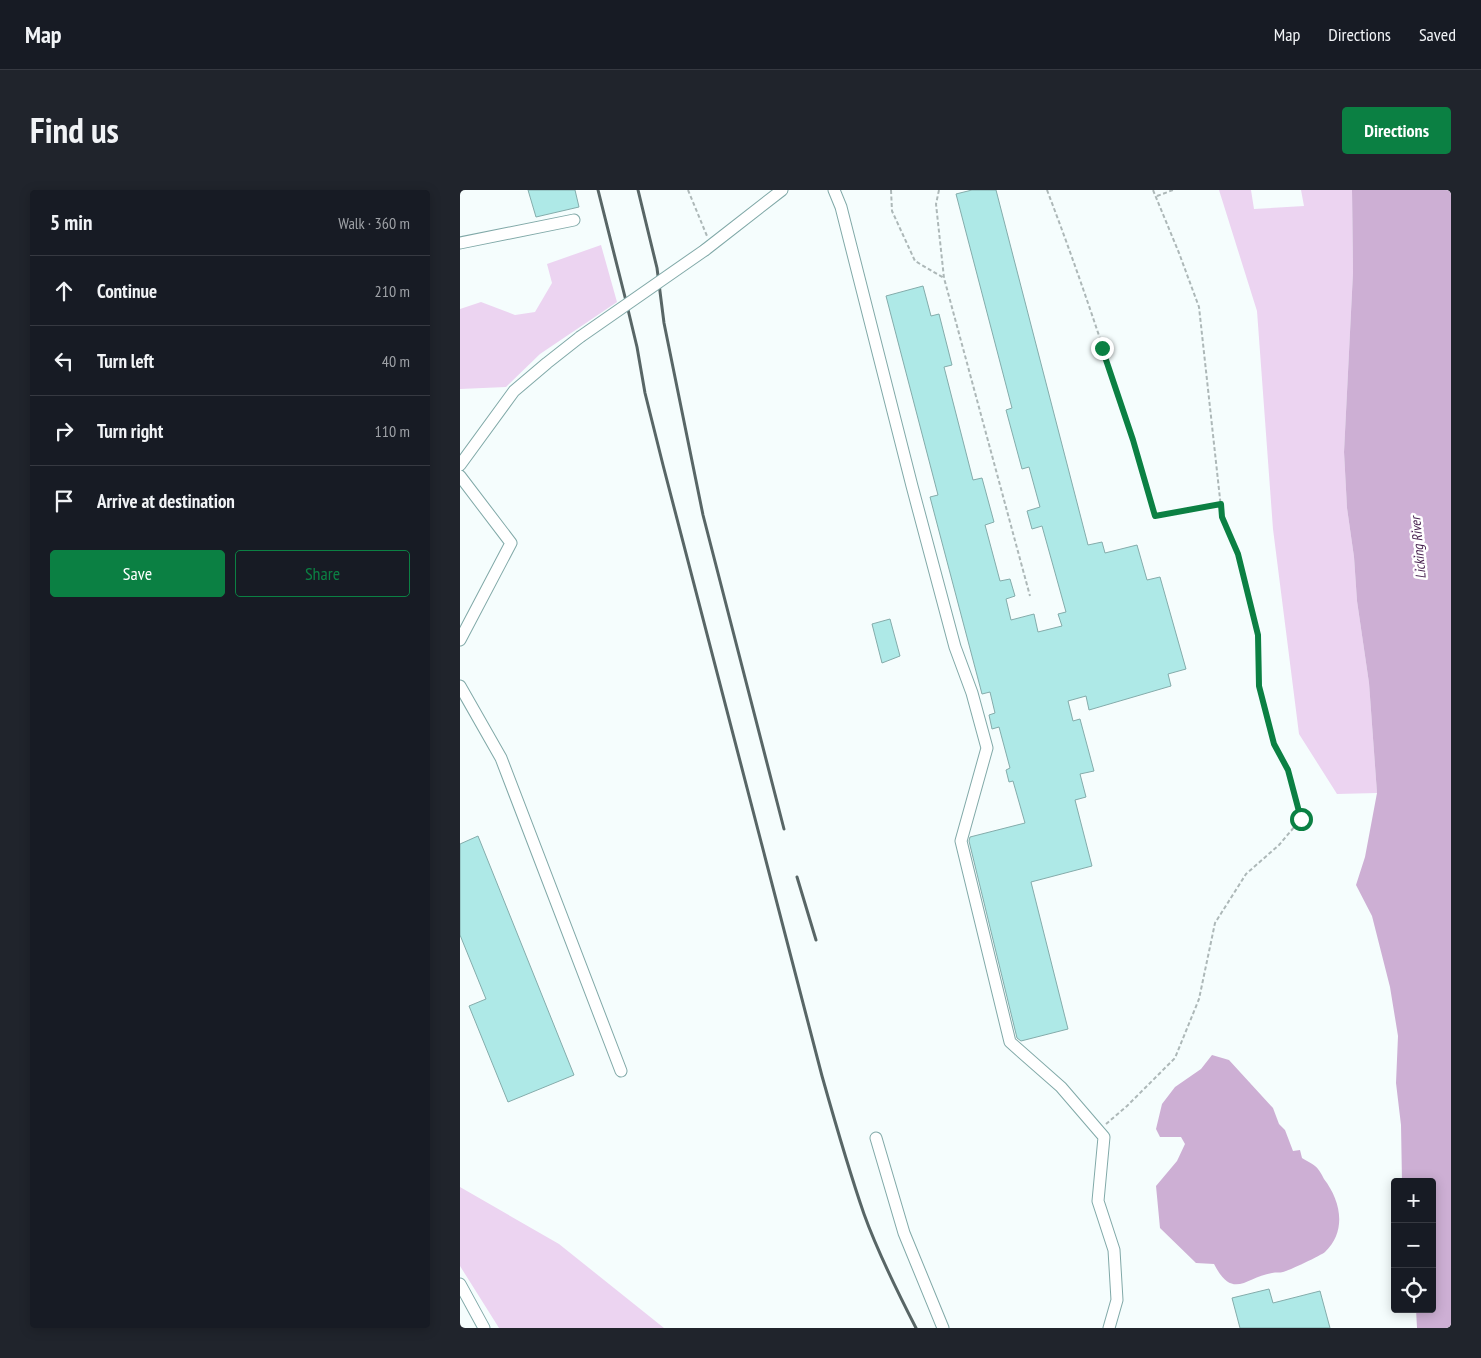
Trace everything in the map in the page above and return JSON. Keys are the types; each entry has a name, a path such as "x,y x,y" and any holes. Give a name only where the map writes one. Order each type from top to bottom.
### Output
{"street":[{"path":"460,465 514,391 547,362 708,248 782,190"},
{"path":"834,190 841,207 952,637 972,692 987,748 961,841 1010,1042 1061,1087 1104,1137 1098,1201 1114,1250 1117,1300 1109,1328"},
{"path":"460,243 574,220"},
{"path":"460,476 511,543 460,640"},
{"path":"460,686 501,758 620,1072"},
{"path":"876,1138 907,1241 943,1328"},
{"path":"460,1284 484,1328"}],"path":[{"path":"688,190 708,248"},
{"path":"891,190 892,211 916,261 944,278"},
{"path":"939,190 936,204 944,278 1030,596"},
{"path":"1047,190 1067,242 1155,516 1221,504"},
{"path":"1098,1130 1127,1106 1175,1058 1198,999 1214,923 1246,874 1301,819 1288,770 1274,744 1259,686 1258,635 1238,554 1222,517 1198,307 1153,190"},
{"path":"1156,196 1173,190"}],"shaded area":[{"path":"1219,190 1251,190 1254,209 1304,206 1301,190 1352,190 1353,272 1344,452 1347,508 1354,557 1357,601 1369,683 1377,793 1337,794 1299,734 1273,529 1257,311"},
{"path":"601,245 617,302 540,354 506,387 460,389 460,309 481,302 515,315 535,312 552,283 547,264"},
{"path":"460,1187 559,1244 664,1328 499,1328 460,1266"}],"water":[{"name":"Licking River","path":"1352,190 1451,190 1451,1328 1417,1328 1416,1313 1436,1313 1436,1178 1402,1178 1401,1125 1396,1083 1398,1036 1390,987 1372,916 1356,885 1365,857 1377,793 1369,683 1357,601 1354,557 1347,508 1344,452 1353,272"},
{"path":"1212,1055 1229,1060 1273,1108 1279,1124 1285,1130 1293,1151 1300,1150 1302,1158 1316,1167 1330,1188 1338,1206 1339,1225 1337,1235 1325,1252 1286,1271 1263,1275 1240,1284 1227,1282 1214,1264 1196,1263 1160,1228 1156,1186 1177,1161 1185,1144 1181,1137 1160,1137 1156,1129 1162,1104 1175,1087 1201,1069"}],"building":[{"path":"528,190 575,190 579,207 536,217"},
{"path":"972,190 996,190 1088,545 1102,542 1105,553 1137,545 1147,580 1160,577 1186,669 1168,674 1171,686 1089,710 1086,696 1068,701 1073,721 1080,719 1094,771 1080,774 1086,797 1075,800 1092,866 1031,882 1068,1029 1021,1041 1017,1038 969,841 970,837 1025,823 1013,781 1009,782 1006,770 1010,768 999,727 992,729 989,715 995,713 990,692 982,694 930,497 938,495 886,296 923,286 931,316 939,314 952,365 944,367 973,480 982,478 994,522 985,525 1000,581 1010,579 1015,596 1006,599 1011,620 1034,614 1038,632 1062,626 1058,614 1066,612 1042,526 1032,529 1027,511 1040,507 1029,467 1022,469 1006,410 1012,408 956,194"},
{"path":"890,619 900,656 882,663 872,624"},
{"path":"478,836 574,1075 508,1102 469,1006 486,999 460,935 460,844"},
{"path":"1269,1289 1273,1303 1320,1291 1330,1328 1240,1328 1232,1298"}],"railway":[{"path":"598,190 637,347 645,393 663,465 822,1076 869,1229 916,1328"},
{"path":"638,190 657,268 664,323 703,515 784,829"},
{"path":"797,877 816,940"}],"route":[{"path":"1102,348 1133,440 1155,516 1221,504 1222,517 1238,554 1258,635 1259,686 1274,744 1288,770 1301,819"}]}
